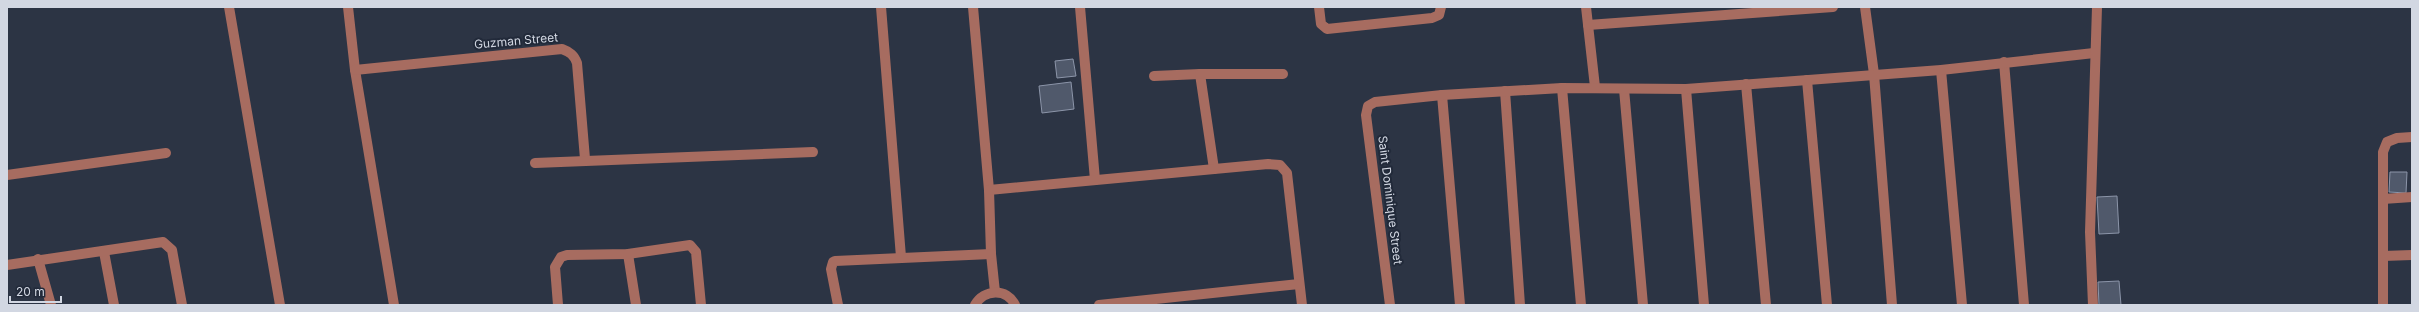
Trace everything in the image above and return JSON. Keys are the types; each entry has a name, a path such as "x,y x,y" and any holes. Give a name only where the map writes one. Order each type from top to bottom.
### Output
{"street":[{"path":"229,7 280,305"},
{"path":"348,7 355,70 394,305"},
{"path":"880,7 902,256"},
{"path":"973,7 989,190 991,254 995,292"},
{"path":"1080,7 1095,180"},
{"path":"1319,7 1321,24 1327,29 1432,18 1439,15 1441,7"},
{"path":"1586,7 1595,87"},
{"path":"1588,25 1833,7"},
{"path":"1865,7 1874,74 1892,305"},
{"path":"2093,305 2090,232 2094,53 2097,7"},
{"name":"Guzman Street","path":"355,70 562,49 568,51 574,56 577,64 585,159"},
{"path":"1460,305 1442,95 1595,87 1624,89 1686,89 1941,70 2094,53"},
{"path":"2004,62 2024,305"},
{"path":"1941,70 1962,305"},
{"path":"1200,74 1214,169"},
{"path":"1154,76 1200,74 1283,74"},
{"path":"1807,80 1827,305"},
{"path":"1746,84 1766,305"},
{"path":"1562,88 1581,305"},
{"path":"1624,89 1643,305"},
{"path":"1686,89 1704,305"},
{"path":"1505,91 1520,305"},
{"name":"Saint Dominique Street","path":"1390,305 1366,115 1368,106 1375,102 1442,95"},
{"path":"2383,305 2383,152 2387,142 2397,138 2412,137"},
{"path":"535,163 585,159 813,152"},
{"path":"7,175 166,154"},
{"path":"989,190 1268,164 1280,165 1287,173 1302,305"},
{"path":"2383,199 2412,197"},
{"path":"7,265 38,259 104,252 159,242 168,246 174,261 182,305"},
{"path":"558,305 555,266 561,256 567,254 628,254 690,244 696,252 701,305"},
{"path":"104,252 114,305"},
{"path":"628,254 636,305"},
{"path":"838,305 831,269 833,262 902,256 991,254"},
{"path":"2383,256 2412,255"},
{"path":"38,259 51,305"},
{"path":"1099,305 1299,284"},
{"path":"975,305 978,300 986,294 995,292 1006,295 1015,305"}],"building":[{"path":"1073,59 1076,76 1057,78 1055,61"},
{"path":"1071,82 1074,109 1042,113 1039,86"},
{"path":"2390,172 2407,172 2406,193 2389,192"},
{"path":"2117,196 2119,233 2099,234 2097,197"},
{"path":"2119,281 2121,305 2099,305 2098,282"}]}
